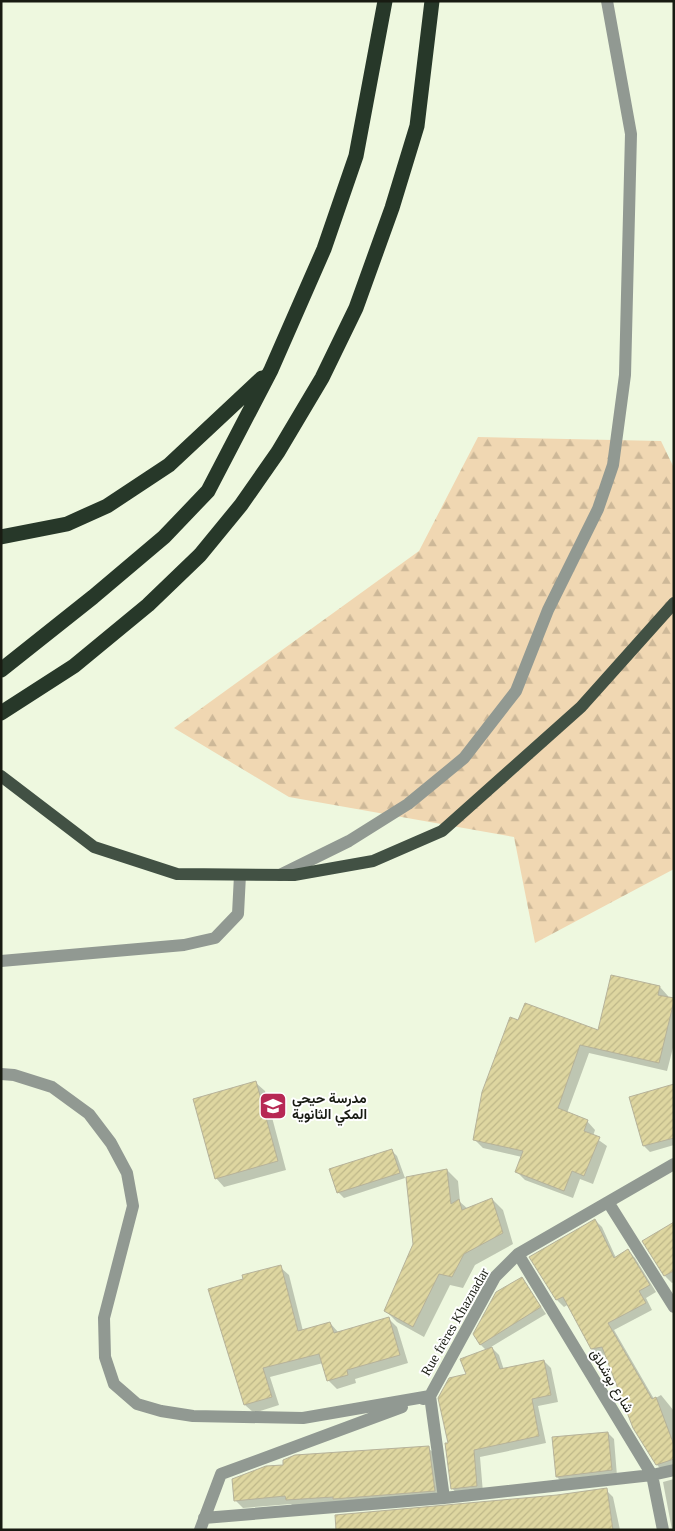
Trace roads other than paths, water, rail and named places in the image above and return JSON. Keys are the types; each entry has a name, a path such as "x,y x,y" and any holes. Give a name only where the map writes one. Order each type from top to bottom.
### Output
{"highway":[{"path":"1,670 93,598 164,537 208,491 270,370 324,249 356,156 385,1"},
{"path":"1,713 74,666 148,605 200,556 241,505 278,452 322,378 352,316 392,208 417,126 432,1"},
{"path":"1,537 67,524 107,506 169,465 270,370"}],"main road":[{"path":"1,776 94,847 177,874 294,875 373,862 442,831 581,707 674,604"}],"street":[{"path":"280,875 349,841 408,804 464,758 516,691 548,610 598,509 613,465 625,375 631,134 607,1"},
{"path":"1,961 184,945 215,938 238,914 240,875"},
{"path":"1,1074 14,1075 52,1087 89,1114 111,1143 127,1173 133,1206 104,1318 105,1356 114,1384 137,1404 161,1411 193,1416 303,1418 430,1396 444,1498"},
{"name":"Rue frères Khaznadar","path":"202,1524 221,1474 430,1396 495,1277 518,1254 674,1164"},
{"path":"608,1202 674,1307"},
{"name":"شارع بوشلاق","path":"518,1254 652,1475 663,1530"},
{"path":"202,1524 652,1475 674,1470"}],"place":[{"name":"مدرسة حيحي المكي الثانوية","path":"273,1106"}]}
